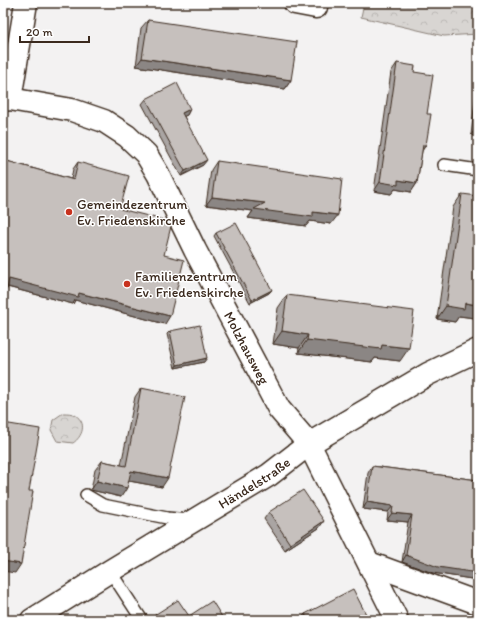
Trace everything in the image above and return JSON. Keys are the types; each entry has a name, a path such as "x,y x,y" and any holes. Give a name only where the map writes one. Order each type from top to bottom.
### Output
{"street":[{"path":"6,99 26,3"},
{"name":"Molzhausweg","path":"6,99 72,110 104,122 127,136 146,154 158,174 279,409 309,444 397,620"},
{"name":"Händelstraße","path":"32,620 110,571 269,476 309,444 428,374 478,350"},
{"path":"369,563 478,603"}],"lane":[{"path":"444,165 478,170"},
{"path":"86,495 103,505 174,519 195,520"},
{"path":"110,571 142,620"}],"green space":[{"path":"364,3 478,3 478,34 444,36 361,17"},
{"path":"63,413 74,414 81,422 81,434 73,443 57,441 51,430 53,420"}],"building":[{"path":"148,20 297,42 291,80 142,58"},
{"path":"397,63 415,66 414,72 433,75 427,114 431,114 426,145 423,145 417,183 398,180 398,185 380,182"},
{"path":"177,83 190,109 182,113 207,160 185,171 146,99"},
{"path":"3,160 74,180 78,162 129,176 120,209 172,222 164,255 184,260 170,316 79,293 78,297 9,279 7,289 3,288"},
{"path":"217,161 342,179 338,215 313,212 313,217 254,209 265,203 212,197"},
{"path":"462,194 478,196 478,305 465,303 464,309 446,306"},
{"path":"236,223 272,290 252,300 216,233"},
{"path":"287,295 414,311 409,348 382,345 381,349 307,340 308,335 282,331"},
{"path":"200,325 207,358 177,365 170,331"},
{"path":"141,388 185,397 168,478 131,471 127,488 97,481 102,461 126,466"},
{"path":"3,423 40,429 29,491 33,491 21,564 3,561"},
{"path":"372,466 478,480 478,573 438,567 406,555 412,515 392,513 393,506 367,502"},
{"path":"303,490 324,521 290,544 269,512"},
{"path":"353,589 369,620 308,620 305,614"},
{"path":"178,600 189,616 212,601 224,620 160,620 156,614"}],"place":[{"name":"Gemeindezentrum Ev. Friedenskirche","path":"69,212"},
{"name":"Familienzentrum Ev. Friedenskirche","path":"127,284"}]}
